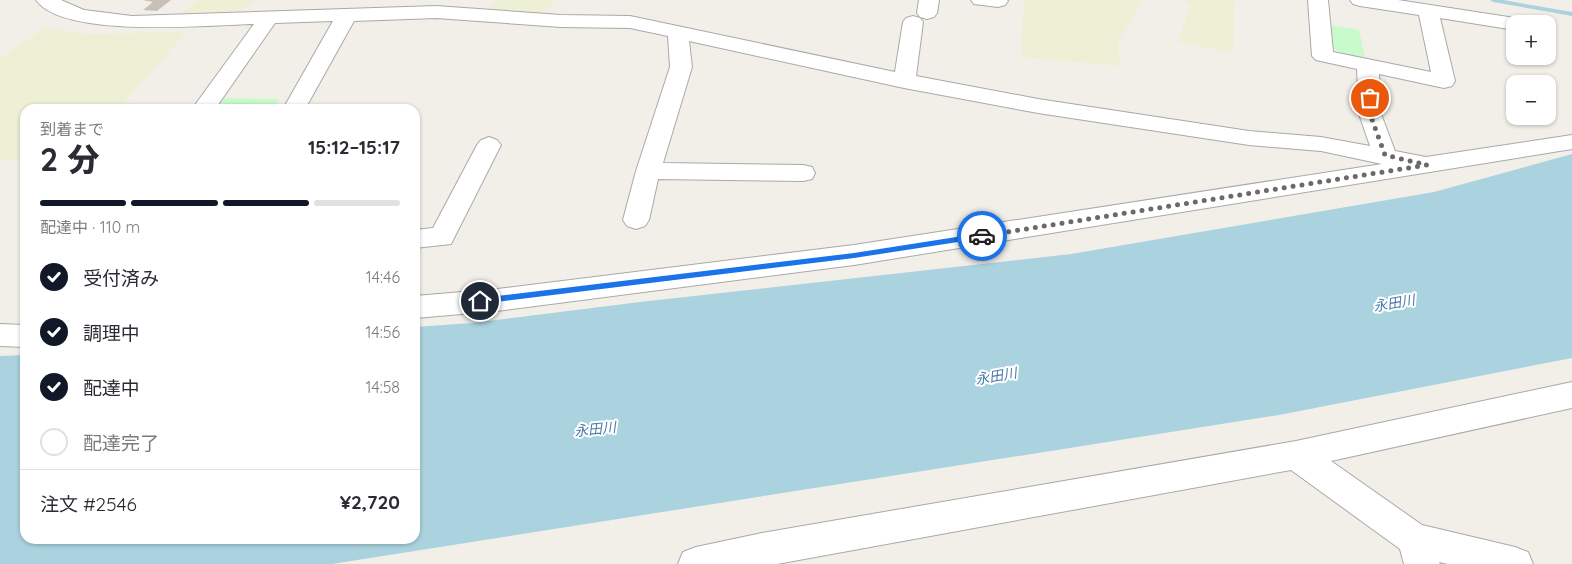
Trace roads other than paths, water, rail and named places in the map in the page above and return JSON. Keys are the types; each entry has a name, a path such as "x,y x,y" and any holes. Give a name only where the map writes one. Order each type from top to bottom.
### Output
{"street":[{"path":"46,0 64,10 82,15 132,22 269,18 364,10 436,12 484,7 561,21 630,22 904,81 1038,106 1249,138 1321,144 1385,155 1427,165"},
{"path":"1318,0 1322,56 1444,81 1428,11"},
{"path":"1360,0 1506,23"},
{"path":"298,104 364,10"},
{"path":"904,81 923,11"},
{"path":"207,104 269,18"},
{"path":"636,220 648,171 681,67 678,32"},
{"path":"1368,66 1370,114 1385,155"},
{"path":"420,306 497,300 872,253 1572,142"},
{"path":"420,239 442,237 489,145"},
{"path":"648,171 803,173"},
{"path":"0,335 20,336"},
{"path":"696,564 762,550 1296,455 1572,395"},
{"path":"1296,455 1418,552 1515,564"}],"water":[{"name":"永田川","path":"1572,154 1572,358 1279,415 332,564 0,564 0,356 20,355 20,544 420,544 420,327 472,323 640,302 1071,254 1434,192"}],"waterway":[{"path":"1493,0 1572,14"}]}
